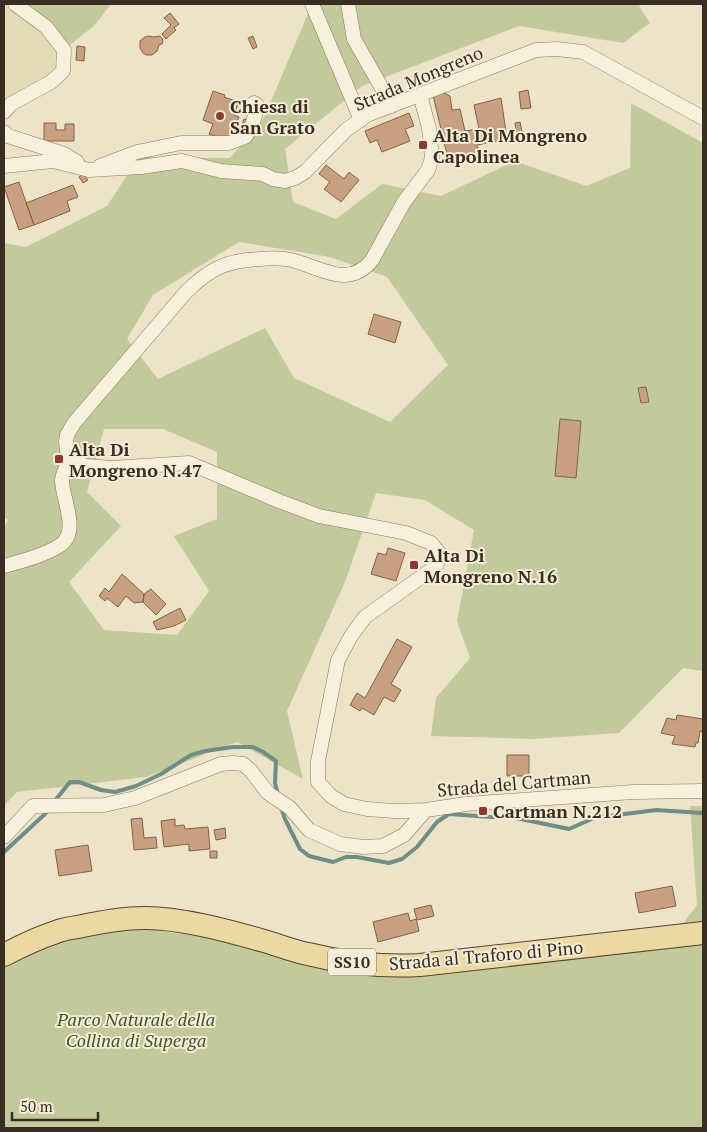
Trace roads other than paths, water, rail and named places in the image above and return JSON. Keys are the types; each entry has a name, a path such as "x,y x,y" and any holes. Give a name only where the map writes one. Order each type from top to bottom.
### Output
{"main road":[{"name":"Strada al Traforo di Pino","path":"7,953 57,931 114,920 146,918 210,927 262,940 306,954 336,960 399,966 703,933"}],"street":[{"path":"4,112 11,104 50,82 63,71 64,50 46,27 15,4"},
{"path":"312,4 361,120"},
{"path":"348,4 354,39 392,106"},
{"name":"Strada Mongreno","path":"4,166 53,161 92,166 141,167 182,161 221,171 263,174 285,181 305,172 346,130 367,115 536,50 557,49 583,52 703,118"},
{"path":"420,95 429,128 432,158 428,170 404,202 366,268 349,275 336,275 290,260 268,258 245,259 227,263 212,271 199,279 186,292 74,423 66,442 71,458 87,466 112,468 189,463 319,516 406,532 431,543 441,556 435,567 365,617 351,636 338,660 318,761 318,782 331,796 344,804 367,809 394,811 426,810"},
{"path":"4,132 8,136 64,154 92,166 146,150 181,143 229,143 245,137 251,128 258,107 254,103"},
{"path":"4,566 32,558 60,545 66,539 70,531 62,478 71,458"},
{"name":"Strada del Cartman","path":"4,837 33,806 104,805 135,798 221,764 233,763 243,764 251,771 268,793 290,808 309,830 340,844 364,847 383,846 404,835 426,810 466,804 633,792 703,791"}],"waterway":[{"path":"53,803 70,782 79,782 101,790 115,792 136,786 161,774 191,755 233,747 253,747 276,761 275,783 278,795"},
{"path":"281,807 300,849 309,856 333,862 346,857 357,857 389,863 402,859 417,847 437,822 449,814 511,817 569,829 594,818 656,810 703,813"},
{"path":"4,852 49,809"}],"place":[{"name":"Chiesa di San Grato","path":"220,116"},
{"name":"Alta Di Mongreno Capolinea","path":"423,145"},
{"name":"Alta Di Mongreno N.47","path":"59,459"},
{"name":"Alta Di Mongreno N.16","path":"414,565"},
{"name":"Cartman N.212","path":"483,811"}],"park label":[{"name":"Parco Naturale della Collina di Superga","path":"136,1029"}]}
